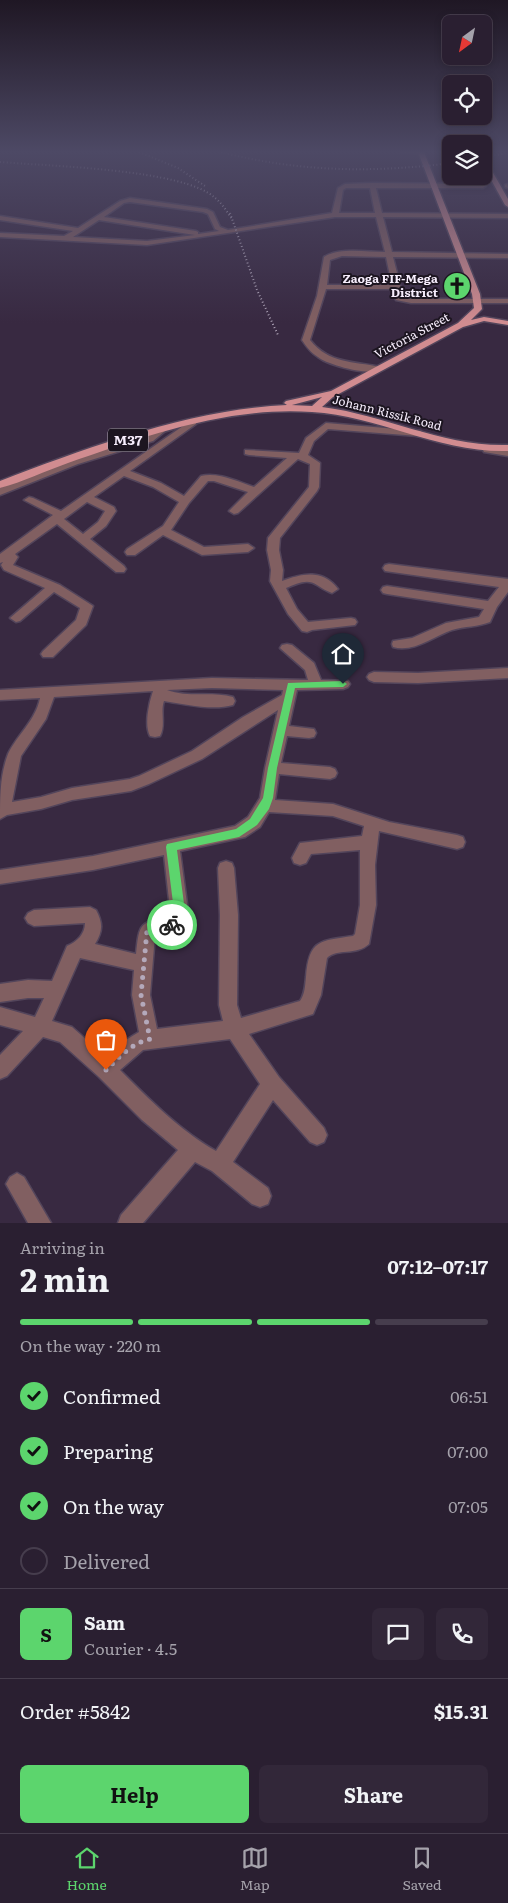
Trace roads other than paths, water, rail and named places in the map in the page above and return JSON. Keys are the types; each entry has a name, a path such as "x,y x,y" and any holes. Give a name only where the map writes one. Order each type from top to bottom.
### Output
{"main road":[{"path":"442,209 461,255 477,305 507,324"},
{"name":"Victoria Street","path":"314,409 326,398 461,325 477,305"},
{"path":"461,325 484,319 507,324"},
{"path":"260,408 307,399 344,388"},
{"name":"Victoria Street","path":"328,410 330,403 344,388"},
{"name":"Johann Rissik Road","path":"0,485 79,455 160,431 218,415 260,408 328,410 358,416 460,445 488,450"},
{"name":"M37","path":"488,450 508,448"}],"street":[{"path":"65,239 112,209"},
{"path":"203,209 211,213 217,228 227,232"},
{"path":"335,215 336,209"},
{"path":"377,209 399,298 411,301 477,305 508,301"},
{"path":"0,235 147,243 206,236 335,215 508,216"},
{"path":"0,218 80,230"},
{"path":"98,218 206,236"},
{"path":"377,369 343,366 332,362 323,358 306,340 323,287 327,259 331,256 342,254 508,256"},
{"path":"323,287 397,287"},
{"path":"4,556 192,422"},
{"path":"234,511 255,491 299,456 310,440 326,426 418,433"},
{"path":"0,492 74,462 149,439 160,431"},
{"name":"Johann Rissik Road","path":"488,450 508,453"},
{"path":"249,452 299,456 315,463 314,487 274,538 273,550 277,570 276,581 292,610 307,627 351,622"},
{"path":"122,472 156,485 186,501"},
{"path":"131,552 165,530 206,478 216,478 255,491"},
{"path":"83,540 100,528 111,511 86,497"},
{"path":"29,500 58,517 83,540 120,569"},
{"path":"165,530 173,537 202,552 248,548"},
{"path":"4,556 12,557 7,565 8,567 53,587 87,606 82,622 48,654"},
{"path":"389,568 507,583 491,606 486,619 481,622 450,626 414,642 398,644"},
{"path":"279,586 300,578 314,577 332,590"},
{"path":"16,618 53,587"},
{"path":"387,590 491,606"},
{"path":"287,648 312,668 315,685"},
{"path":"374,677 418,678 508,673"},
{"path":"0,695 48,692 160,691 212,683 289,692"},
{"path":"48,692 47,705 42,717 25,738 14,758 2,811 72,794 131,785 197,755 289,692 315,685 343,684"},
{"path":"160,691 200,701 228,701"},
{"path":"155,732 154,710 160,691"},
{"path":"0,877 93,863 239,832 254,822 265,806 289,692"},
{"path":"280,730 310,733"},
{"path":"272,768 330,773"},
{"path":"265,806 333,810 388,828 457,842"},
{"path":"106,1070 140,1041 234,1029 306,1008 311,1002 314,969 322,951 328,946 355,945 363,938 368,905 367,865 372,823"},
{"path":"300,858 306,848 369,842"},
{"path":"150,1039 141,995 147,931 152,927 176,925 180,919 171,847"},
{"path":"226,868 229,916 228,1005 234,1029 272,1084 317,1134"},
{"path":"0,1069 40,1027 58,990 73,952 80,949 92,936 94,930 92,917 90,916 34,918"},
{"path":"80,949 144,964"},
{"path":"0,993 28,990 58,990"},
{"path":"0,1016 65,1034 106,1070 149,1113 193,1149 219,1164 260,1196"},
{"path":"219,1164 272,1084"},
{"path":"129,1223 193,1149"},
{"path":"17,1184 40,1223"}],"railway":[{"path":"225,209 232,219"},
{"path":"230,213 257,290 278,335"}],"place":[{"name":"Zaoga FIF-Mega District","path":"457,286"}]}
